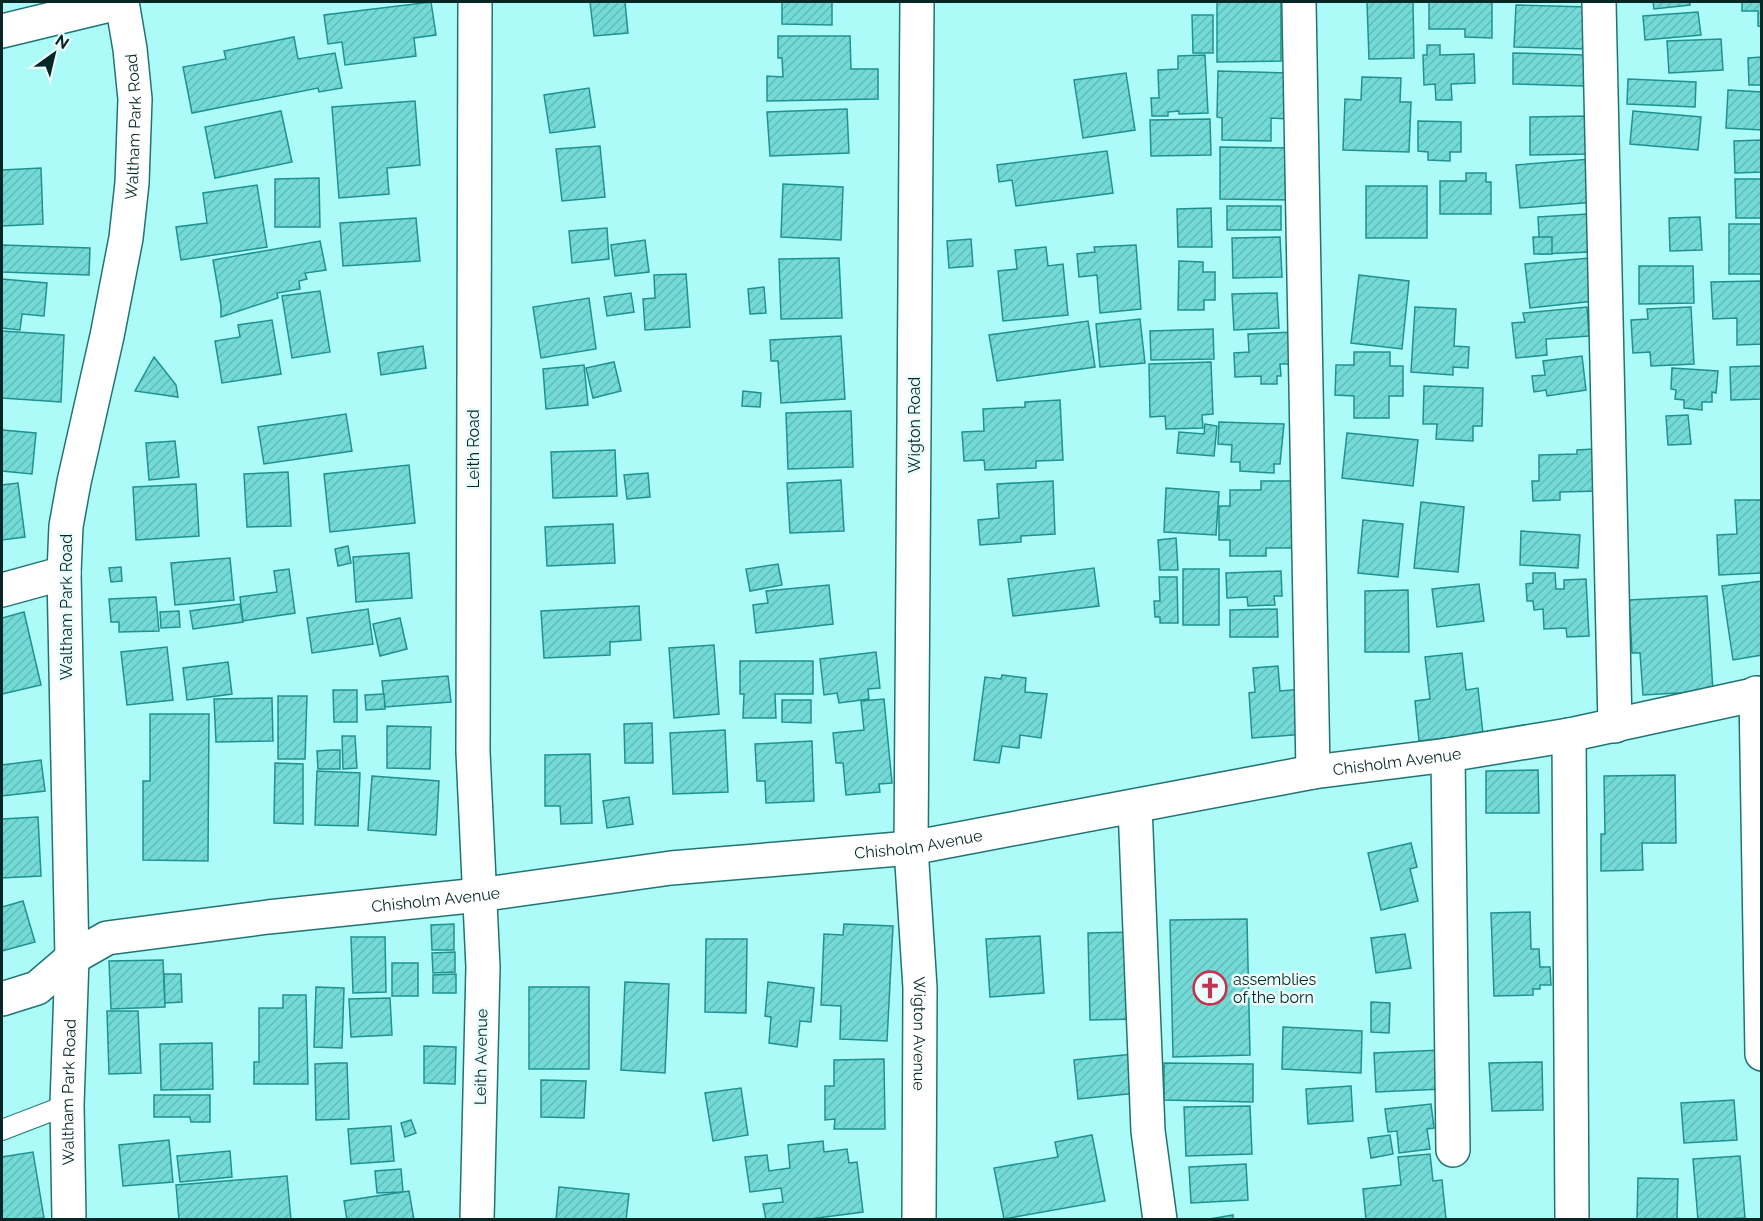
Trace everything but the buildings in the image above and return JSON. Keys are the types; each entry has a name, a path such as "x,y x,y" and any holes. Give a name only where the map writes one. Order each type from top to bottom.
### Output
{"street":[{"path":"2,31 122,2"},
{"name":"Waltham Park Road","path":"69,1220 67,1105 72,958 64,573 66,526 126,238 132,183 135,99 122,2"},
{"name":"Leith Road","path":"475,2 473,752 479,896"},
{"name":"Wigton Road","path":"911,848 918,2"},
{"path":"1299,2 1312,772"},
{"path":"1599,2 1615,726"},
{"path":"2,590 64,573"},
{"name":"Chisholm Avenue","path":"2,999 37,988 72,958 107,938 268,917 479,896 671,868 911,848 1312,772 1448,755 1569,735 1759,693"},
{"path":"1759,693 1761,1054"},
{"path":"1569,735 1572,1220"},
{"path":"1448,755 1453,1150"},
{"path":"1136,806 1148,1131 1160,1220"},
{"name":"Wigton Avenue","path":"911,848 920,988 919,1220"},
{"name":"Leith Avenue","path":"477,1220 483,967 479,896"}],"lane":[{"path":"2,1130 67,1105"}],"place":[{"name":"assemblies of the born","path":"1210,988"}]}
